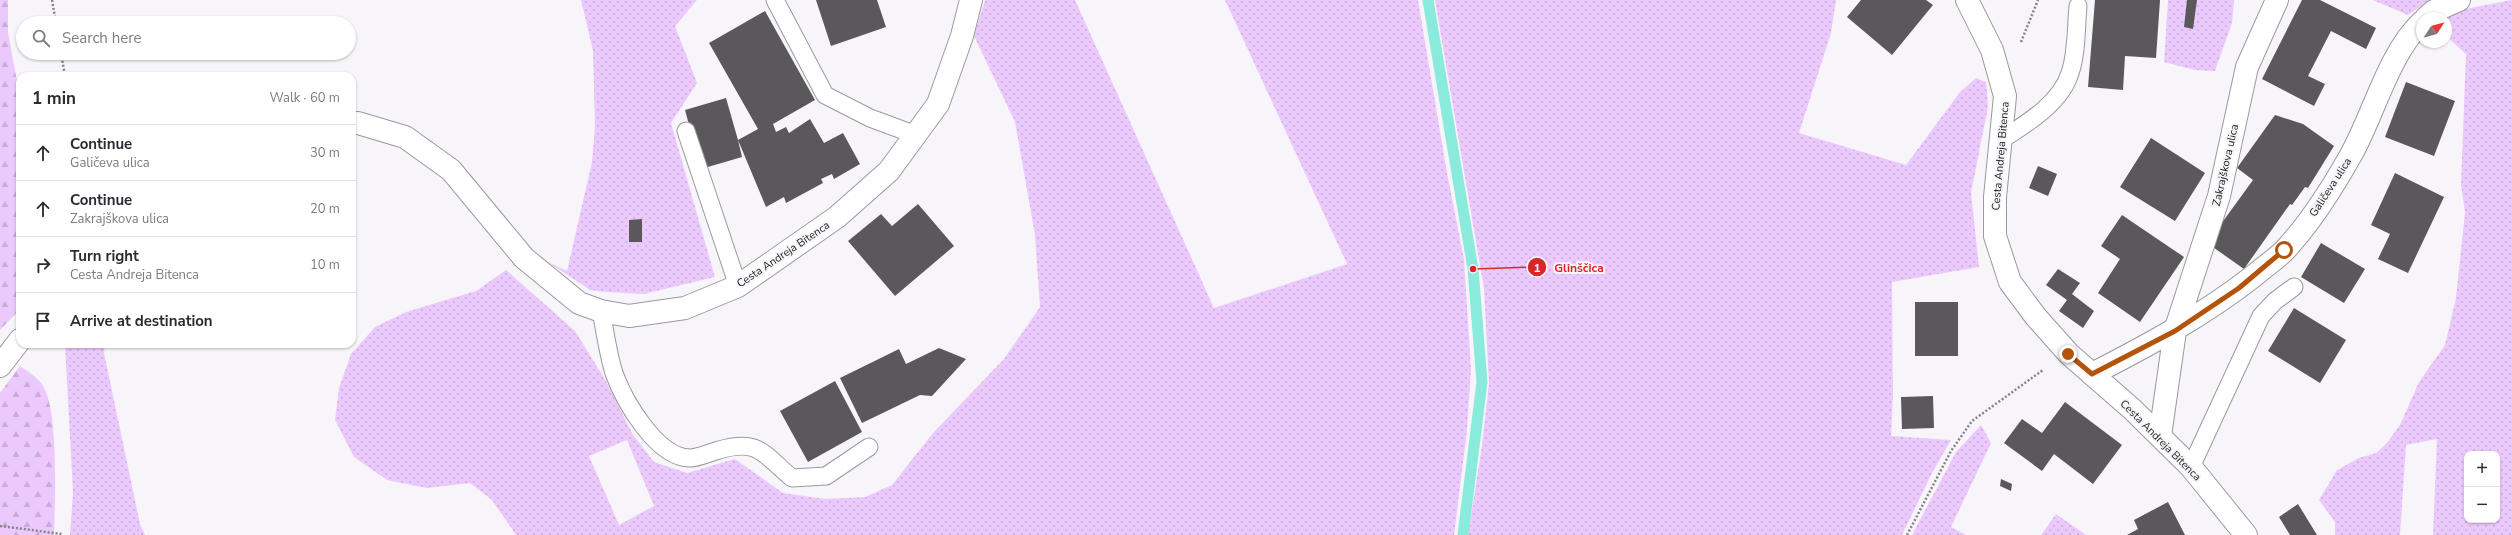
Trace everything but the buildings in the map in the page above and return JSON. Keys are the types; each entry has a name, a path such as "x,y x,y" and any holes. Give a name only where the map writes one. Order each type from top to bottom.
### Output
{"street":[{"name":"Cesta Andreja Bitenca","path":"356,123 405,137 451,170 524,258 579,303 600,311 629,316 685,308 738,286 837,217 889,171 938,104 962,36 971,0"},
{"name":"Cesta Andreja Bitenca","path":"1967,0 1992,50 2005,96 1995,197 1995,236 2010,282 2036,317 2068,354 2160,436 2191,467 2246,535"},
{"name":"Zakrajškova ulica","path":"2160,436 2175,331 2219,196 2247,67 2277,0"},
{"path":"2432,12 2459,0"},
{"name":"Galičeva ulica","path":"2175,331 2239,288 2284,250 2322,204 2353,152 2394,64 2413,30 2416,27"},
{"path":"2092,374 2175,331"},
{"path":"0,366 16,345"}],"lane":[{"path":"775,0 825,95 870,118 916,135"},
{"path":"2001,140 2031,121 2064,87 2071,72 2078,6"},
{"path":"686,131 738,286"},
{"path":"2191,467 2261,316 2275,301 2294,288"},
{"path":"600,311 614,374 637,416 654,440 667,451 690,458 746,444 759,449 792,478 809,478 826,476 869,447"}],"path":[{"path":"52,0 55,16"},
{"path":"62,60 64,72"},
{"path":"1907,535 1951,451 1972,420 2000,399 2068,354"},
{"path":"0,526 62,534"}],"green space":[{"path":"0,0 8,0 8,32 16,76 16,313 0,330"},
{"path":"581,0 697,0 675,26 697,83 671,123 715,277 644,294 607,292 590,290 548,262 567,271 592,162 595,127 593,51"},
{"path":"985,0 1075,0 1214,308 1347,264 1225,0 1418,0 1447,173 1464,259 1471,369 1467,430 1454,535 516,535 492,500 470,483 427,488 387,480 354,457 335,420 339,388 351,354 375,327 406,312 476,291 506,270 575,331 606,381 633,435 654,462 687,473 735,459 783,493 826,499 865,497 892,485 933,433 1004,359 1040,307 1035,235 1015,122 974,36","holes":["627,440 654,506 619,525 589,456"]},
{"path":"1435,0 1836,0 1831,33 1799,133 1906,165 1960,92 1976,78 1986,82 1988,107 1971,193 1979,267 1892,282 1893,395 1891,436 1951,440 1932,473 1902,535 1468,535 1482,446 1489,383 1484,289"},
{"path":"2168,0 2234,0 2232,23 2215,71 2195,70 2164,62"},
{"path":"2373,0 2430,0 2408,15"},
{"path":"2512,0 2512,535 2433,535 2437,439 2406,445 2400,535 2335,535 2335,522 2319,500 2337,470 2359,458 2376,453 2386,444 2400,425 2419,382 2445,345 2456,298 2465,212 2461,185 2466,54 2452,41 2452,13 2455,11"},
{"path":"65,348 105,348 104,353 140,524 145,535 70,535 73,493"},
{"path":"20,366 39,380 43,386 48,398 52,415 55,458 54,535 0,535 0,393"},
{"path":"1981,425 1991,443 1951,527 1966,535 1912,535 1956,452"},
{"path":"2056,514 2086,535 2041,535"}],"waterway":[{"path":"1428,0 1473,269 1482,382 1463,535"}],"place":[{"name":"Glinščica","path":"1473,269"}],"route":[{"path":"2068,354 2092,374 2175,331 2239,288 2284,250"}]}
